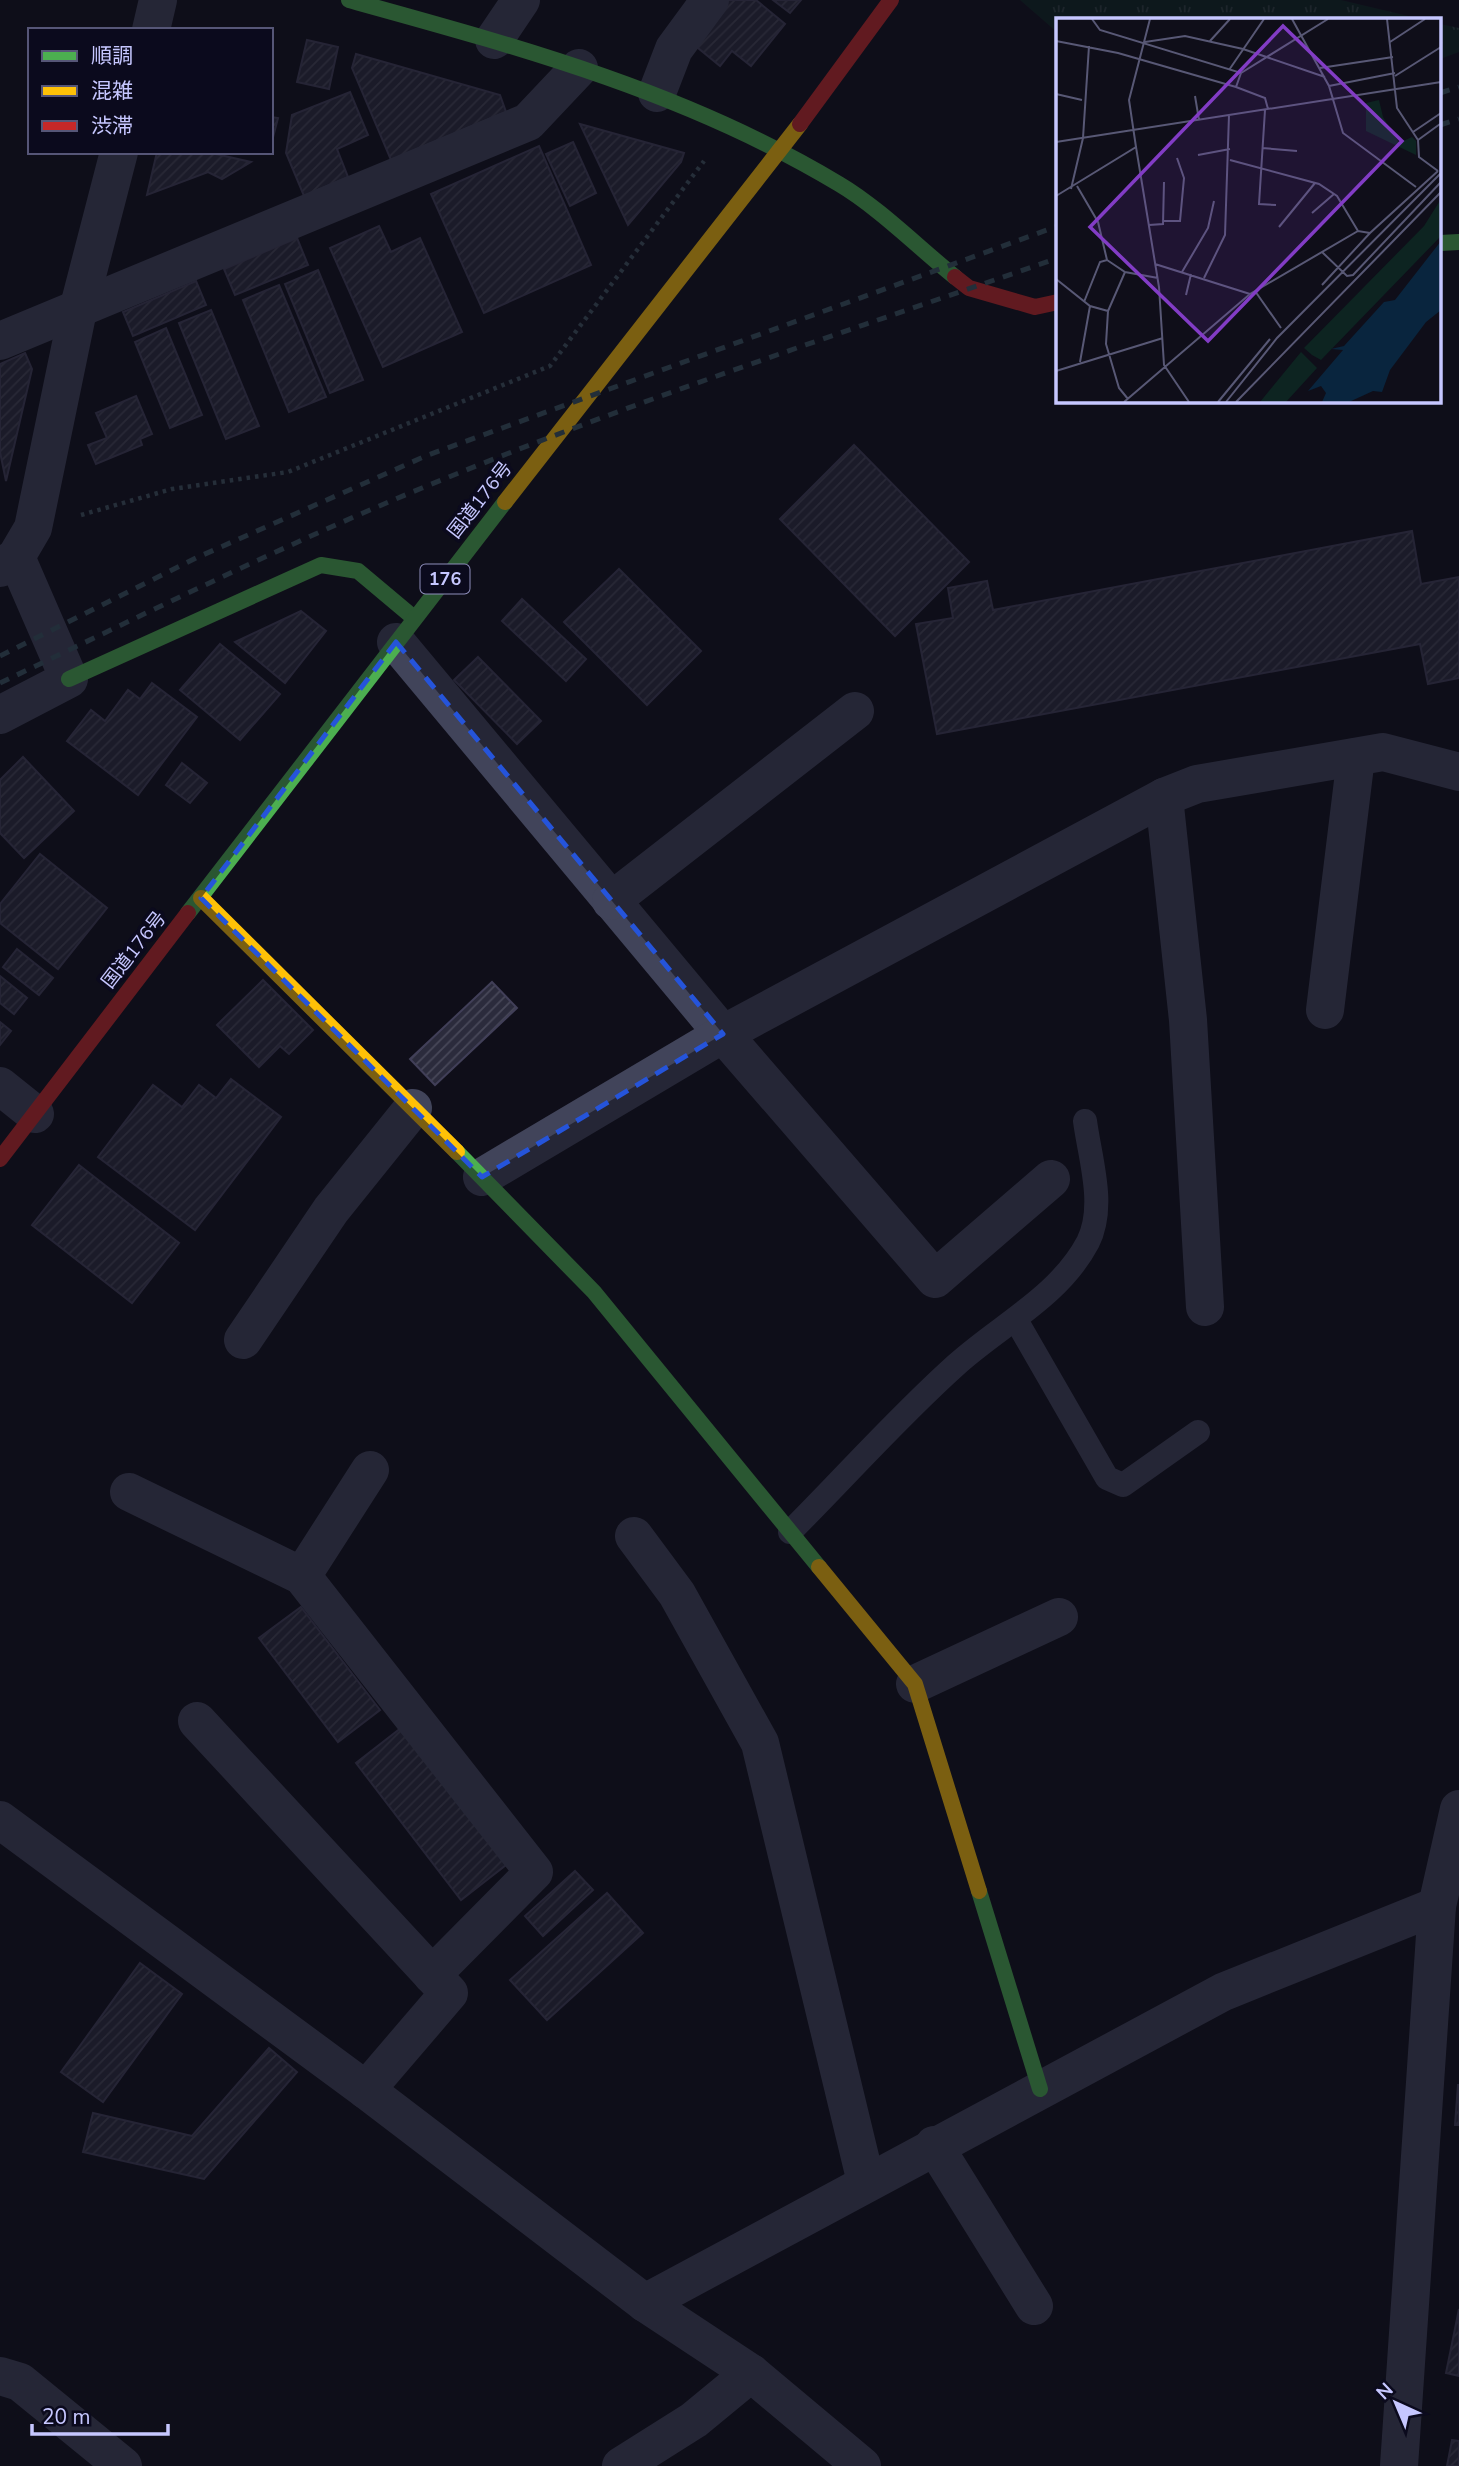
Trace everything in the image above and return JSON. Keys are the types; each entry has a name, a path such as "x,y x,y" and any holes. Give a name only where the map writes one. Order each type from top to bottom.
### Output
{"main road":[{"path":"349,0 494,40 657,93 730,127 841,185 968,288 1035,307 1056,302"},
{"name":"国道176号","path":"0,1159 405,630 778,154 891,0"},
{"path":"69,679 321,565 358,571 405,630"},
{"path":"201,898 594,1292 915,1684 1040,2089"}],"street":[{"path":"151,28 158,0"},
{"path":"494,40 521,0"},
{"path":"657,93 674,49 710,0"},
{"path":"0,341 527,122 579,68"},
{"path":"0,715 69,679 16,551 118,154"},
{"path":"405,630 611,901 935,1279 1051,1179"},
{"path":"611,901 855,711"},
{"path":"482,1177 723,1034 1164,797 1197,784 1383,752 1459,772"},
{"path":"1325,1010 1356,757"},
{"path":"1164,797 1188,1020 1205,1307"},
{"path":"0,1086 35,1114"},
{"path":"243,1340 331,1210 413,1108"},
{"path":"302,1576 370,1470"},
{"path":"128,1492 302,1576 534,1872 432,1975"},
{"path":"634,1536 677,1594 760,1743 866,2182"},
{"path":"915,1684 1059,1617"},
{"path":"197,1721 449,1993 366,2090"},
{"path":"1399,2466 1437,1906 1453,1856 1459,1809"},
{"path":"0,1820 366,2090 645,2303 751,2373 862,2466"},
{"path":"645,2303 934,2145 1223,1992 1437,1906"},
{"path":"934,2145 1034,2306"},
{"path":"621,2466 694,2420 751,2373"},
{"path":"0,2376 20,2382 123,2466"}],"lane":[{"path":"790,1532 957,1364 1016,1320 1059,1279 1088,1241 1097,1211 1085,1121"},
{"path":"1016,1320 1107,1478 1123,1485 1198,1432"}],"path":[{"path":"16,551 172,489 288,472 550,366 730,127"}],"highlighted area":[{"path":"396,642 723,1034 482,1177 201,898"}],"green space":[{"path":"1020,0 1341,0 1417,18 1056,18 1056,31"},
{"path":"1442,24 1459,28 1459,52 1442,58"}],"building":[{"path":"727,0 756,0 785,24 751,66 732,51 720,66 692,43"},
{"path":"773,0 801,0 790,13"},
{"path":"307,40 338,47 329,89 297,82"},
{"path":"356,54 500,95 506,112 391,160 352,68"},
{"path":"350,92 368,135 337,149 348,177 304,196 286,153 292,115"},
{"path":"273,117 278,118 273,137"},
{"path":"580,124 684,153 681,162 628,225"},
{"path":"573,142 596,193 570,206 546,154"},
{"path":"539,146 591,265 484,313 431,194"},
{"path":"157,154 216,154 251,162 222,179 208,172 147,195"},
{"path":"379,226 391,252 420,238 462,332 383,367 330,248"},
{"path":"297,238 308,265 235,295 224,269"},
{"path":"318,270 363,380 330,393 285,284"},
{"path":"196,281 206,305 133,336 123,312"},
{"path":"279,285 326,397 289,412 243,300"},
{"path":"211,310 259,426 226,439 179,323"},
{"path":"166,328 202,415 170,428 135,342"},
{"path":"25,353 32,369 6,481 0,452 0,364"},
{"path":"136,396 152,434 140,439 142,445 96,464 88,445 107,438 96,413"},
{"path":"854,445 969,562 895,636 780,519"},
{"path":"1412,531 1421,584 1459,577 1459,678 1428,684 1420,644 937,734 916,624 953,618 948,588 987,581 993,610"},
{"path":"619,569 701,651 647,705 564,622"},
{"path":"522,599 586,659 566,681 502,621"},
{"path":"301,611 326,631 285,683 235,642"},
{"path":"220,644 280,694 240,740 180,690"},
{"path":"478,657 541,721 517,744 454,680"},
{"path":"152,683 197,717 138,795 67,741 91,710 105,721 128,690 140,699"},
{"path":"23,757 74,811 24,858 0,833 0,780"},
{"path":"182,763 207,783 190,803 166,785"},
{"path":"40,854 107,908 58,969 0,923 0,904"},
{"path":"17,949 53,978 39,995 3,967"},
{"path":"0,976 27,998 14,1014 0,1003"},
{"path":"263,980 313,1030 289,1054 280,1046 259,1067 217,1025"},
{"path":"492,982 517,1008 435,1085 410,1059"},
{"path":"0,1022 11,1031 0,1045"},
{"path":"231,1079 281,1117 195,1230 98,1157 153,1085 182,1107 199,1085 216,1098"},
{"path":"79,1165 179,1243 132,1303 32,1225"},
{"path":"301,1607 380,1710 338,1742 259,1638"},
{"path":"401,1728 506,1865 461,1900 356,1763"},
{"path":"575,1871 593,1890 543,1936 525,1916"},
{"path":"607,1893 643,1933 547,2020 510,1980"},
{"path":"140,1963 182,1994 103,2102 61,2072"},
{"path":"269,2048 297,2072 204,2179 83,2152 93,2113 192,2136"},
{"path":"1458,2085 1459,2125 1455,2125"},
{"path":"1459,2309 1459,2376 1446,2373"},
{"path":"1452,2440 1459,2441 1459,2466 1447,2466"}],"railway":[{"path":"1442,92 1459,87"},
{"path":"1442,124 1459,119"},
{"path":"0,656 196,558 428,455 1056,227"},
{"path":"0,683 315,534 500,456 738,368 1056,259"}],"traffic: fast":[{"path":"349,0 600,75 722,123 854,193 955,277"},
{"path":"1442,243 1459,242"},
{"path":"188,913 505,502"},
{"path":"69,679 321,565 358,571 414,618"},
{"path":"457,1152 594,1292 819,1567"},
{"path":"979,1891 1040,2089"}],"traffic: slow":[{"path":"505,502 800,124"},
{"path":"201,898 457,1152"},
{"path":"819,1567 915,1684 979,1891"}],"traffic: jam":[{"path":"800,124 891,0"},
{"path":"955,277 969,288 1035,307 1056,302"},
{"path":"0,1159 188,913"}]}
